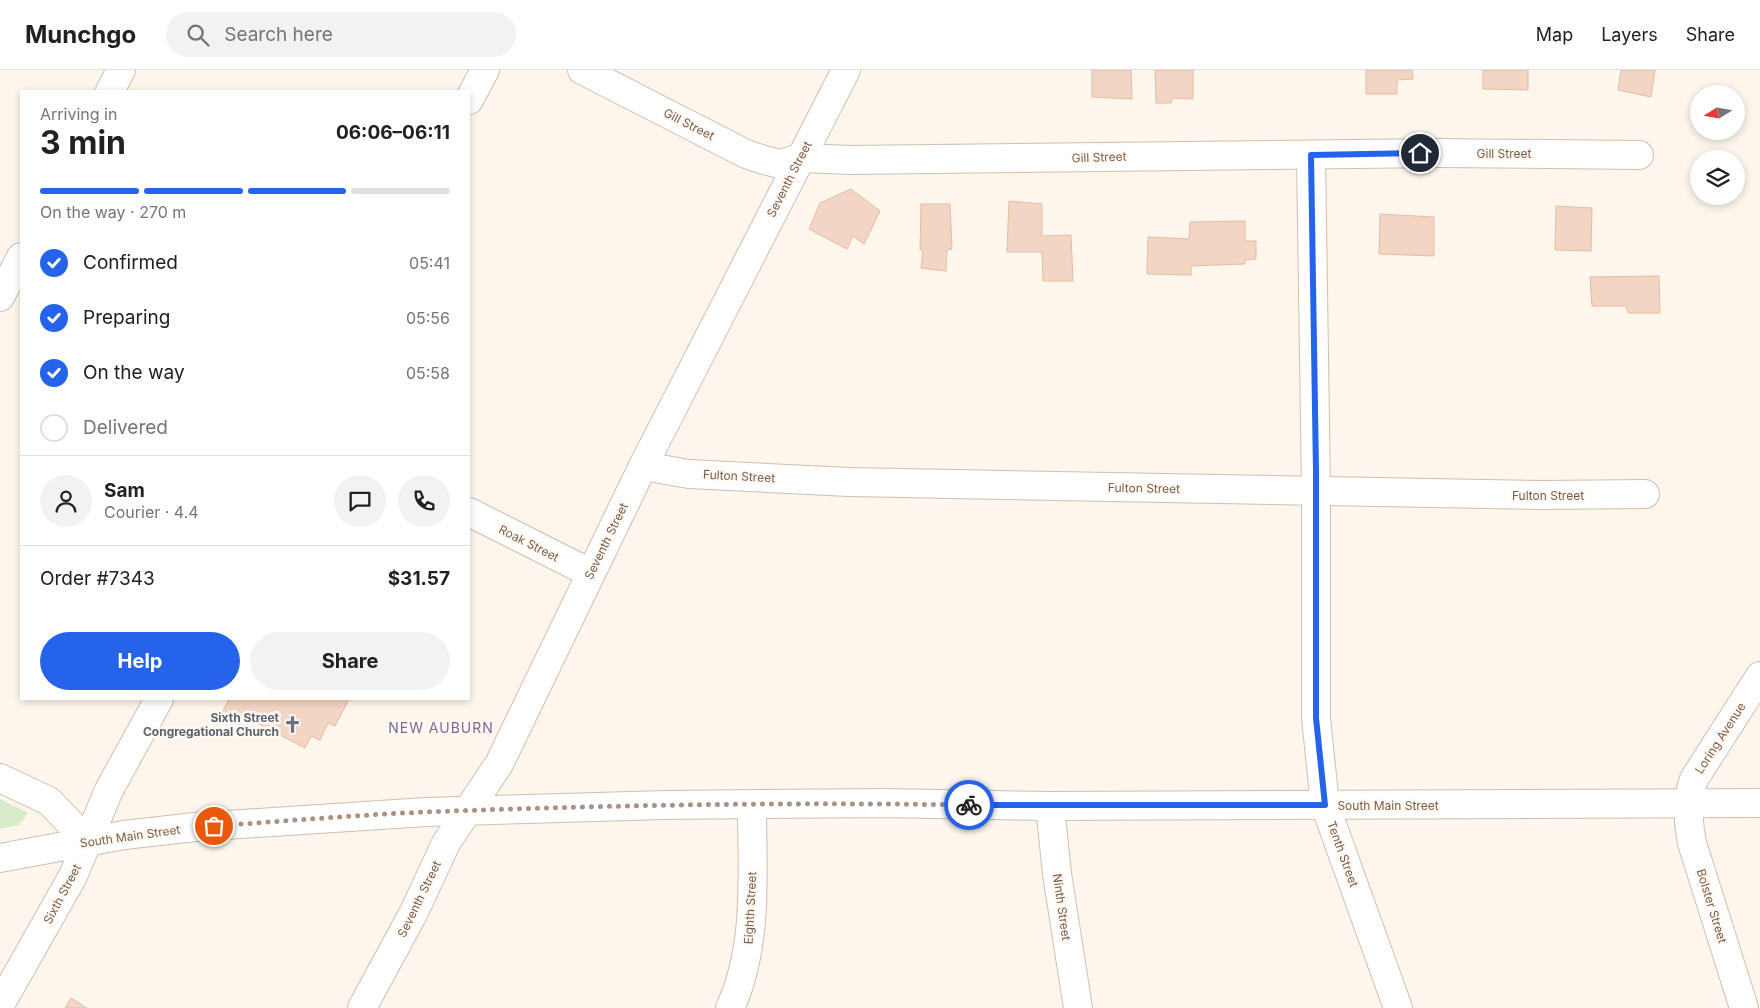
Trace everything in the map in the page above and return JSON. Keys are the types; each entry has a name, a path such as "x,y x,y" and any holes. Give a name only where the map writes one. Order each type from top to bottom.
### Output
{"street":[{"path":"111,90 121,70"},
{"path":"470,98 485,70"},
{"name":"Gill Street","path":"582,70 746,154 780,164 800,158 860,160 1134,155 1438,153 1639,155"},
{"name":"Seventh Street","path":"362,1008 414,912 446,843 499,764 643,466 846,70"},
{"name":"Tenth Street","path":"1311,155 1316,490 1316,718 1325,805 1398,1008"},
{"name":"Fulton Street","path":"643,466 689,474 849,482 1543,495 1645,494"},
{"name":"Roak Street","path":"470,513 590,573"},
{"name":"Loring Avenue","path":"1688,803 1694,779 1760,676"},
{"name":"Sixth Street","path":"0,1005 74,876 109,790 158,700"},
{"path":"0,778 49,801 88,842"},
{"name":"South Main Street","path":"0,858 124,835 195,827 467,811 665,805 883,803 1050,806 1760,803"},
{"name":"Bolster Street","path":"1688,803 1692,843 1744,1008"},
{"name":"Eighth Street","path":"730,1008 747,957 750,933 752,804"},
{"name":"Ninth Street","path":"1050,806 1057,874 1078,1008"}],"green space":[{"path":"0,799 28,813 19,825 0,829"}],"building":[{"path":"1092,70 1131,70 1132,99 1092,97"},
{"path":"1155,70 1193,70 1193,99 1172,98 1171,103 1156,103"},
{"path":"1366,70 1412,70 1413,79 1397,80 1397,94 1366,94"},
{"path":"1483,70 1528,70 1528,90 1483,89"},
{"path":"1621,70 1655,70 1651,97 1618,90"},
{"path":"851,189 880,211 864,244 853,236 847,249 809,229 820,203"},
{"path":"1009,201 1042,204 1042,236 1071,235 1073,281 1043,281 1042,252 1007,252"},
{"path":"921,204 950,204 952,249 947,250 946,271 921,268 923,250 920,250"},
{"path":"1556,206 1592,208 1591,251 1555,250"},
{"path":"1380,214 1434,217 1434,256 1379,254"},
{"path":"1245,221 1245,241 1256,241 1256,259 1245,260 1245,264 1191,266 1191,275 1147,274 1148,237 1189,239 1190,222"},
{"path":"1659,276 1660,313 1628,313 1626,306 1592,306 1590,277"},
{"name":"Sixth Street Congregational Church","path":"228,700 348,700 335,726 328,723 320,740 311,736 305,748 245,717 240,725 221,715"},
{"path":"71,998 87,1008 65,1008"}],"way so far":[{"path":"214,826 426,812 665,805 883,803 969,805"}],"place":[{"name":"Sixth Street Congregational Church","path":"293,724"}],"district":[{"name":"NEW AUBURN","path":"441,727"}],"route":[{"path":"969,805 1325,805 1316,718 1316,472 1311,155 1420,153"}]}
